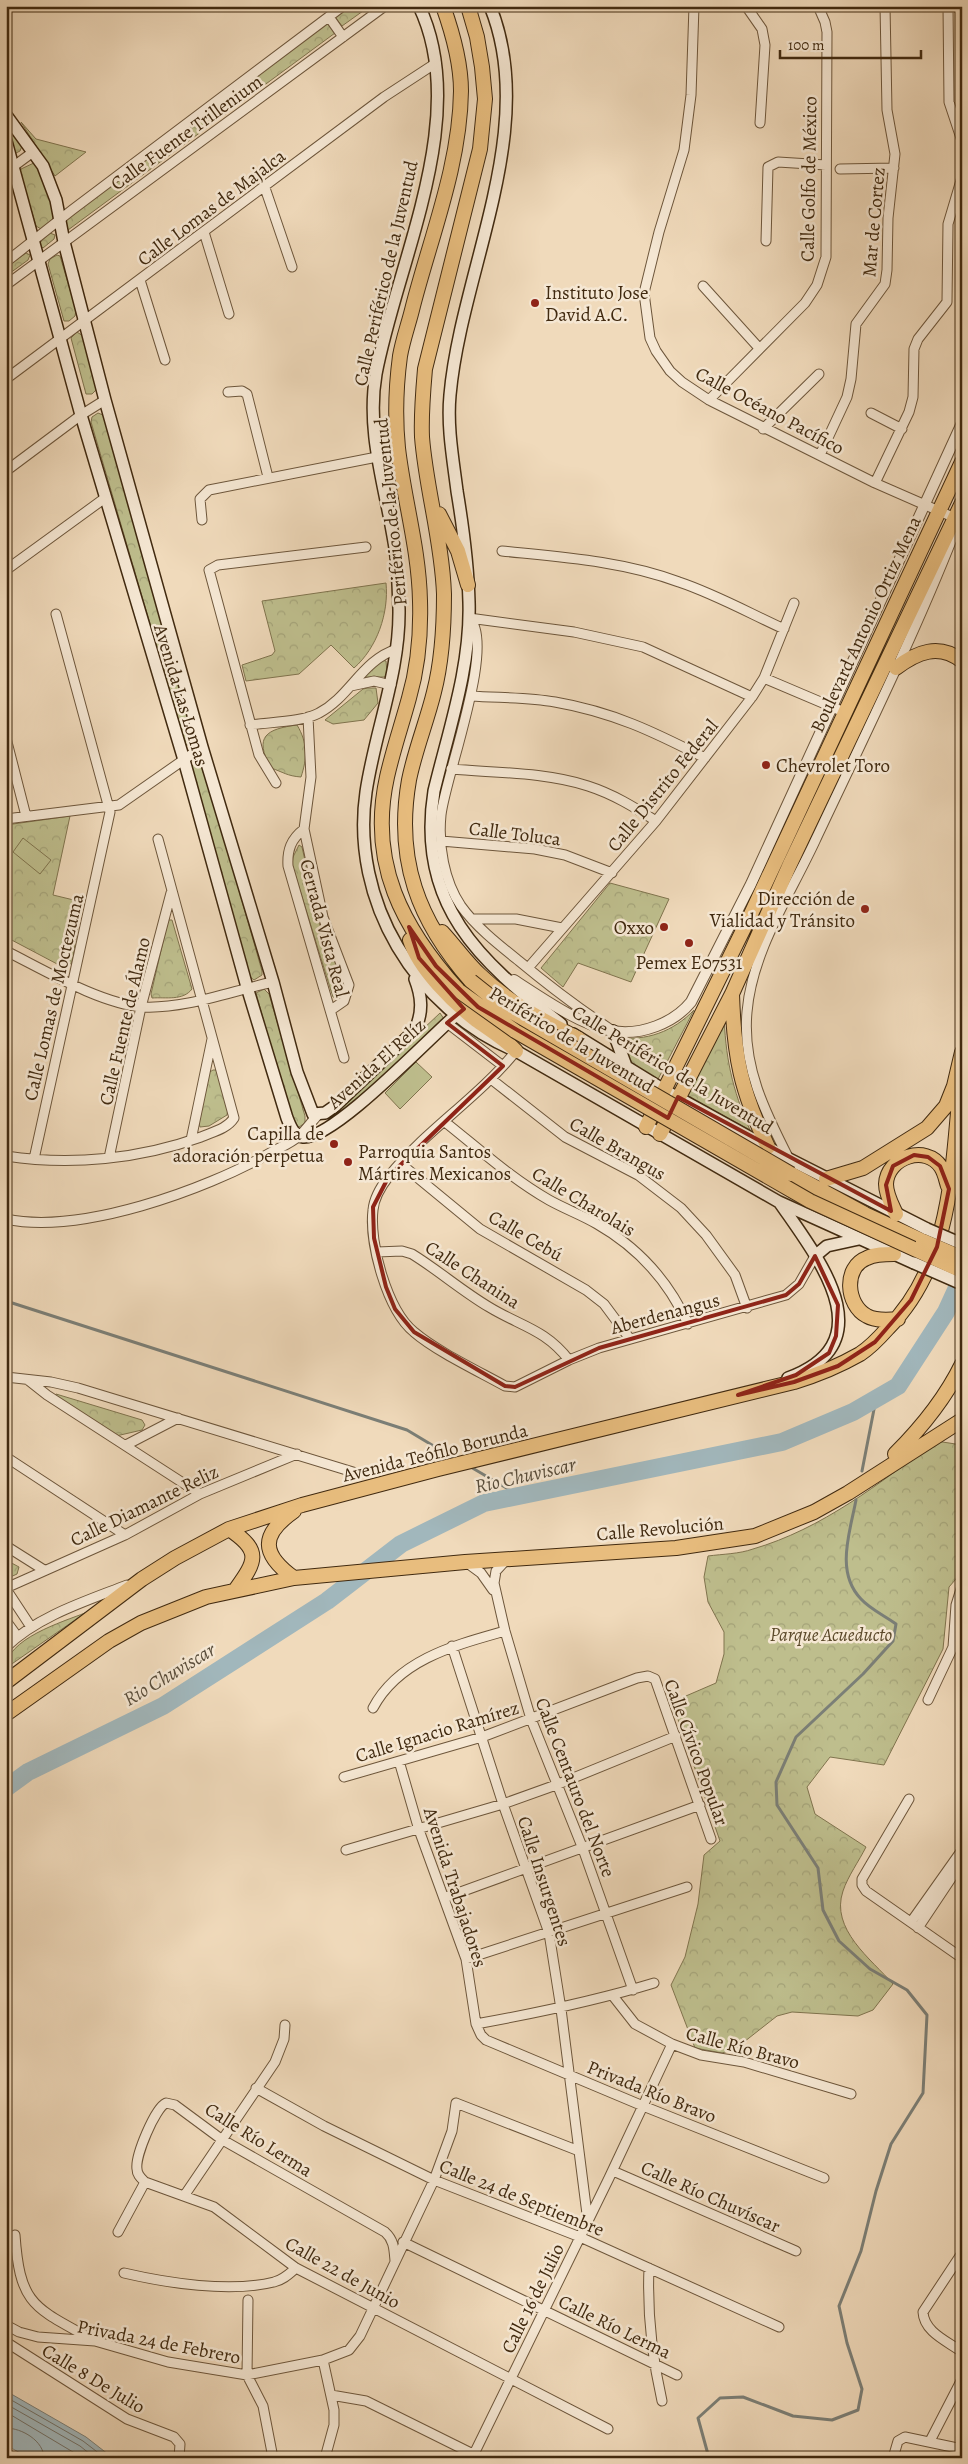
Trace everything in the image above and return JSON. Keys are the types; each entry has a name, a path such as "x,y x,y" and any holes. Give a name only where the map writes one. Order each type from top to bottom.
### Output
{"main road":[{"name":"Calle Periférico de la Juventud","path":"419,6 428,28 436,63 438,116 433,150 376,376 373,403 377,457 395,545 399,606 397,649 391,685 368,786 364,843 376,901 388,930 410,968 451,1020 516,1051 779,1202 962,1284"},
{"name":"Periférico de la Juventud","path":"443,6 454,40 459,65 461,90 457,136 452,162 401,354 396,396 398,448 417,559 420,600 420,631 410,695 386,778 382,812 385,868 396,900 409,927 436,966 458,991 515,1031 810,1201 962,1271"},
{"name":"Periférico de la Juventud","path":"468,6 477,37 485,99 480,150 425,369 422,404 422,438 442,560 442,636 435,690 410,778 405,811 405,840 409,871 422,910 441,945 470,981 505,1008 791,1174 925,1235"},
{"name":"Calle Periférico de la Juventud","path":"490,6 503,47 506,66 507,83 504,130 497,176 457,349 450,396 451,439 468,585 469,618 462,678 431,808 432,848 435,870 447,905 469,941 494,969 579,1039 664,1090 768,1148 896,1214 925,1235"},
{"name":"Avenida Las Lomas","path":"6,115 33,152 49,179 105,400 202,747 309,1109 312,1114 317,1116"},
{"name":"Avenida Las Lomas","path":"6,141 10,170 33,242 105,498 184,760 247,987 287,1118 291,1128 298,1136"},
{"name":"Boulevard Antonio Ortiz Mena","path":"646,1127 838,709 962,462"},
{"path":"433,502 458,551 468,585"},
{"name":"Boulevard Antonio Ortiz Mena","path":"660,1134 732,994 790,864 962,503"},
{"path":"896,668 922,652 937,650 955,656 962,661"},
{"path":"422,910 463,958 493,987 541,1019 579,1039"},
{"path":"409,927 412,947 446,993 476,1020 503,1038 516,1051"},
{"name":"Avenida El Relíz","path":"317,1116 335,1106 415,1030 421,1018 422,1005 410,968"},
{"path":"732,994 736,1054 740,1078 768,1148"},
{"name":"Avenida El Relíz","path":"298,1136 311,1137 331,1126 373,1092 451,1020"},
{"path":"613,1031 626,1066"},
{"path":"826,1179 863,1168 928,1128 946,1106 954,1086 962,1052"},
{"name":"Avenida Teófilo Borunda","path":"6,1682 142,1580 175,1558 229,1529 302,1505 438,1469 794,1382 838,1366 862,1353 898,1319 923,1278 937,1247 945,1218 962,1071"},
{"path":"896,1214 888,1196 886,1185 893,1166 901,1159 914,1155 928,1157 940,1166 949,1189"},
{"path":"738,1396 796,1375 818,1363 829,1353 836,1336 838,1305 833,1288 815,1256 779,1202"},
{"path":"925,1235 962,1244"},
{"path":"925,1235 962,1258"},
{"path":"815,1256 828,1246 859,1239"},
{"path":"894,1254 868,1257 860,1261 855,1268 850,1286 857,1307 866,1315 880,1319 898,1319"},
{"path":"879,1471 930,1416 950,1387 962,1364"},
{"path":"879,1471 962,1420"},
{"name":"Calle Revolución","path":"294,1578 465,1562 676,1548 755,1536 814,1512 848,1493 879,1471"},
{"path":"294,1578 274,1561 269,1538 278,1522 302,1505"},
{"path":"229,1529 247,1544 253,1557 251,1566 236,1589"},
{"path":"8,1712 79,1661 141,1623 177,1607 236,1589 294,1578"}],"street":[{"name":"Calle Fuente Trillenium","path":"6,262 344,6"},
{"name":"Calle Fuente Trillenium","path":"6,285 385,6"},
{"name":"Calle Océano Pacífico","path":"694,6 691,96 684,150 659,232 644,292 650,338 656,351 670,371 682,382 709,400 763,429 875,483 955,518"},
{"path":"746,6 764,35 765,73 760,123"},
{"name":"Calle Golfo de México","path":"709,400 805,304 817,286 822,272 827,237 827,32 818,6"},
{"name":"Mar de Cortez","path":"820,455 847,396 851,379 856,324 885,284 895,154 887,110 885,6"},
{"path":"948,6 949,102 962,141"},
{"path":"329,17 343,37"},
{"name":"Calle Lomas de Majalca","path":"6,379 59,338 265,188 384,97 436,63"},
{"path":"10,170 33,152"},
{"path":"766,241 768,167 778,162 826,165"},
{"path":"840,169 894,168"},
{"path":"875,483 902,429 913,397 914,349 918,339 947,302 948,224 962,177"},
{"path":"265,188 292,267"},
{"path":"204,232 229,314"},
{"path":"140,280 165,360"},
{"path":"703,286 759,348"},
{"path":"763,429 819,374"},
{"path":"228,392 240,391 247,394 268,477"},
{"path":"6,471 81,415 105,400"},
{"path":"870,413 902,429"},
{"name":"Boulevard Antonio Ortiz Mena","path":"838,709 924,504 962,422"},
{"path":"202,520 200,499 206,492 268,477 377,457"},
{"path":"6,570 105,498"},
{"path":"789,1159 761,1102 752,1074 746,1041 748,997 767,941 896,668 954,534 957,526 955,518"},
{"path":"276,783 259,755 209,570 218,566 366,547"},
{"path":"502,550 560,556 648,572 680,582 784,629"},
{"name":"Calle Distrito Federal","path":"528,968 656,821 752,697 764,678 794,603"},
{"path":"56,614 110,807"},
{"path":"469,618 476,625 478,637 471,696 441,814 441,841 449,880 461,906 501,946 578,1008 613,1031"},
{"path":"469,618 583,634 643,647 752,697"},
{"path":"250,725 308,717 326,708 351,686 369,664 382,655 397,649"},
{"path":"764,678 838,709"},
{"path":"351,686 374,681 391,685"},
{"path":"471,696 553,701 585,708 641,725 705,758"},
{"name":"Cerrada Vista Real","path":"308,717 311,777 304,829 323,917 349,984 344,1001 331,1010"},
{"path":"6,738 26,816"},
{"path":"6,818 110,807 123,803 202,747"},
{"path":"452,769 556,779 587,785 619,798 656,821"},
{"name":"Calle Lomas de Moctezuma","path":"34,1159 105,842 110,807"},
{"name":"Boulevard Antonio Ortiz Mena","path":"613,1031 647,1029 661,1025 686,1009 699,989 787,819"},
{"name":"Cerrada Vista Real","path":"304,829 294,837 287,858 288,866 344,1058"},
{"path":"6,1156 69,1160 109,1158 148,1152 191,1140 223,1128 232,1121 235,1115 201,999 158,838"},
{"name":"Calle Toluca","path":"441,841 535,848 565,855 612,873"},
{"name":"Calle Fuente de Álamo","path":"109,1158 141,1007 172,891"},
{"path":"473,919 516,919 562,928"},
{"path":"6,951 72,984 122,1003 141,1007 178,1005 273,982"},
{"path":"494,969 565,1011 613,1031"},
{"path":"451,1020 503,1066"},
{"path":"191,1140 212,1037"},
{"path":"377,1252 372,1219 375,1200 389,1176 491,1079 516,1051"},
{"name":"Calle Brangus","path":"491,1079 565,1137 638,1175 681,1208 706,1235 735,1275 747,1308"},
{"path":"298,1136 317,1116"},
{"name":"Calle Charolais","path":"445,1122 513,1176 549,1200 596,1223 644,1258 659,1275 677,1301 688,1324"},
{"name":"Avenida El Relíz","path":"6,1219 37,1222 64,1220 149,1203 196,1189 250,1164 298,1136"},
{"name":"Calle Cebú","path":"401,1164 480,1229 586,1290 604,1304 630,1338"},
{"name":"Calle Chanina","path":"377,1252 402,1251 412,1254 490,1308 541,1332 560,1348 569,1360"},
{"name":"Aberdenangus","path":"377,1252 391,1302 402,1321 414,1332 508,1387 518,1386 569,1360 630,1338 747,1308 793,1291 815,1256"},
{"path":"6,1377 64,1384 353,1472"},
{"path":"28,1380 47,1395 200,1494"},
{"path":"126,1445 178,1418"},
{"name":"Calle Diamante Reliz","path":"6,1588 125,1535 200,1494 297,1454"},
{"path":"6,1457 125,1535"},
{"path":"6,1546 44,1570"},
{"name":"Calle Centauro del Norte","path":"507,1559 494,1576 495,1595 505,1631 531,1719 583,1849 633,1990"},
{"name":"Calle Centauro del Norte","path":"465,1562 481,1573 495,1595"},
{"path":"6,1647 17,1636 31,1627 83,1602 142,1580"},
{"path":"928,1700 958,1637 956,1605 962,1586"},
{"path":"6,1588 31,1627"},
{"path":"6,1622 17,1636"},
{"path":"373,1708 378,1697 402,1673 452,1646 505,1631"},
{"name":"Calle Insurgentes","path":"452,1646 503,1804 549,1933 570,2075 588,2222"},
{"name":"Calle Ignacio Ramírez","path":"344,1777 482,1737 637,1678 651,1676"},
{"name":"Calle Cívico Popular","path":"651,1676 655,1679 711,1838"},
{"path":"346,1850 420,1830 503,1804 556,1785 676,1736"},
{"name":"Avenida Trabajadores","path":"399,1761 420,1830 466,1959 476,2024"},
{"path":"909,1799 862,1879 862,1885 866,1891 962,1958"},
{"path":"444,1898 700,1805"},
{"path":"914,1925 962,1850"},
{"path":"914,1925 962,1862"},
{"path":"466,1959 687,1887"},
{"path":"476,2024 561,2009 654,1983"},
{"name":"Calle Río Bravo","path":"612,1996 634,2024 672,2044 701,2055 744,2062 851,2094"},
{"name":"Privada Río Bravo","path":"476,2024 486,2040 643,2106 824,2178"},
{"path":"184,2196 275,2062 284,2040 286,2025"},
{"name":"Calle 16 de Julio","path":"475,2456 510,2379 588,2222 672,2044"},
{"name":"Calle 24 de Septiembre","path":"256,2088 324,2126 434,2180 580,2237 779,2327"},
{"name":"Calle Río Lerma","path":"145,2182 137,2174 136,2163 145,2136 159,2110 166,2103 183,2110 221,2139 385,2232 394,2245 395,2260"},
{"path":"247,2375 323,2360 349,2350 373,2309 403,2242 434,2180 452,2131 456,2103 579,2151"},
{"name":"Calle Río Chuvíscar","path":"612,2171 796,2251"},
{"path":"118,2232 145,2182"},
{"name":"Calle 22 de Junio","path":"145,2182 214,2207 296,2268 608,2429"},
{"path":"15,2235 17,2261 23,2287 31,2300 38,2308 95,2341"},
{"name":"Calle Río Lerma","path":"403,2242 677,2375"},
{"path":"962,2253 923,2312 925,2324 929,2329 962,2352"},
{"path":"124,2273 160,2281 200,2285 246,2286 274,2282 296,2268"},
{"path":"649,2268 648,2304 653,2362 662,2401"},
{"path":"248,2300 247,2375 263,2406 273,2458"},
{"name":"Privada 24 de Febrero","path":"6,2325 19,2332 38,2337 95,2341 168,2362 247,2375"},
{"name":"Calle 8 De Julio","path":"6,2342 127,2419 174,2437 180,2444 179,2458"},
{"path":"323,2360 331,2395 334,2425 325,2458"},
{"path":"930,2442 962,2379"},
{"path":"331,2395 366,2401 475,2456"},
{"path":"893,2458 898,2441 905,2437 962,2449"}],"highlighted area":[{"path":"409,927 436,966 478,1007 668,1118 678,1097 891,1211 886,1185 893,1166 914,1155 928,1157 940,1166 949,1189 937,1247 911,1300 875,1342 838,1366 794,1382 738,1395 796,1375 829,1353 836,1336 838,1305 815,1256 799,1284 786,1295 599,1348 515,1387 505,1386 414,1332 395,1309 386,1287 374,1238 373,1207 389,1176 503,1066 447,1023 464,1009 419,958"}],"green space":[{"path":"350,6 370,6 342,26 335,17"},
{"path":"327,24 331,26 335,33 68,230 65,230 64,219"},
{"path":"21,122 36,139 86,152 55,176"},
{"path":"6,123 22,146 20,151 14,154 6,134"},
{"path":"36,162 56,216 41,229 36,226 20,172 21,169"},
{"path":"50,233 55,235 54,239 43,248 39,245"},
{"path":"26,253 30,255 28,260 6,276 6,267"},
{"path":"57,255 60,256 76,310 75,316 69,321 64,321 48,264 50,259"},
{"path":"77,332 83,336 98,388 92,394 86,394 71,338"},
{"path":"98,413 103,415 196,742 189,746 186,744 182,733 91,422 92,417"},
{"path":"386,583 386,606 380,629 369,650 354,668 331,645 299,674 246,681 242,665 272,655 275,651 262,601"},
{"path":"381,660 386,661 387,672 385,677 366,677 363,674"},
{"path":"376,688 378,703 364,720 333,724 325,720 363,689"},
{"path":"297,725 305,745 301,777 289,775 271,768 263,748 263,741 271,732"},
{"path":"198,760 203,764 262,971 262,975 254,980 249,976 191,767"},
{"path":"70,816 53,895 82,902 72,963 66,966 59,965 6,937 6,825"},
{"path":"23,838 51,860 40,874 13,852"},
{"path":"299,845 302,847 319,923 344,980 344,990 337,998 333,997 291,861"},
{"path":"610,883 669,899 631,982 578,963 563,987 541,968"},
{"path":"168,920 172,920 192,989 179,997 152,998 151,994"},
{"path":"264,989 269,994 305,1116 305,1123 299,1127 294,1127 292,1123 256,993"},
{"path":"694,1010 657,1081 630,1063 616,1037 638,1038 659,1033 678,1024"},
{"path":"724,1012 728,1058 734,1086 750,1130 685,1095"},
{"path":"440,1013 444,1019 338,1118 331,1120 331,1116"},
{"path":"416,1062 432,1077 400,1109 385,1093"},
{"path":"216,1070 219,1074 228,1108 227,1115 209,1126 200,1127 199,1123 208,1073"},
{"path":"56,1394 142,1420 145,1425 142,1430 116,1436 55,1399"},
{"name":"Parque Acueducto","path":"936,1441 962,1445 962,1572 949,1587 943,1649 884,1765 830,1757 807,1787 815,1814 866,1847 845,1885 841,1905 842,1918 847,1931 864,1954 893,1984 873,2010 858,2016 792,2012 777,2016 735,2049 722,2053 695,2048 671,1985 685,1957 698,1904 704,1855 720,1841 672,1702 716,1683 724,1654 724,1632 708,1602 704,1577 708,1556 748,1551 803,1530 872,1488"},
{"path":"6,1560 19,1567 17,1574 6,1579"},
{"path":"85,1613 6,1668 8,1658 15,1648 25,1640 50,1627"}],"water":[{"path":"6,2391 86,2437 113,2458 29,2458 6,2445"}],"waterway":[{"name":"Rio Chuviscar","path":"6,1788 28,1772 163,1706 327,1601 401,1544 484,1503 782,1442 853,1412 898,1386 946,1312 962,1277"},
{"path":"6,1301 407,1430 457,1460"},
{"path":"862,1471 876,1399"},
{"path":"469,1466 520,1496"},
{"path":"709,2458 698,2418 720,2398 743,2397 793,2416 832,2420 858,2410 862,2389 847,2343 839,2306 861,2251 876,2191 891,2144 923,2093 927,2015 907,1990 870,1969 839,1941 823,1910 818,1868 777,1805 776,1782 796,1737 863,1674 893,1641 896,1624 865,1603 853,1588 848,1577 846,1551 856,1500"}],"place":[{"name":"Instituto Jose David A.C.","path":"535,303"},
{"name":"Chevrolet Toro","path":"766,765"},
{"name":"Dirección de Vialidad y Tránsito","path":"865,909"},
{"name":"Oxxo","path":"664,927"},
{"name":"Pemex E07531","path":"689,943"},
{"name":"Capilla de adoración perpetua","path":"334,1144"},
{"name":"Parroquia Santos Mártires Mexicanos","path":"348,1162"}]}
